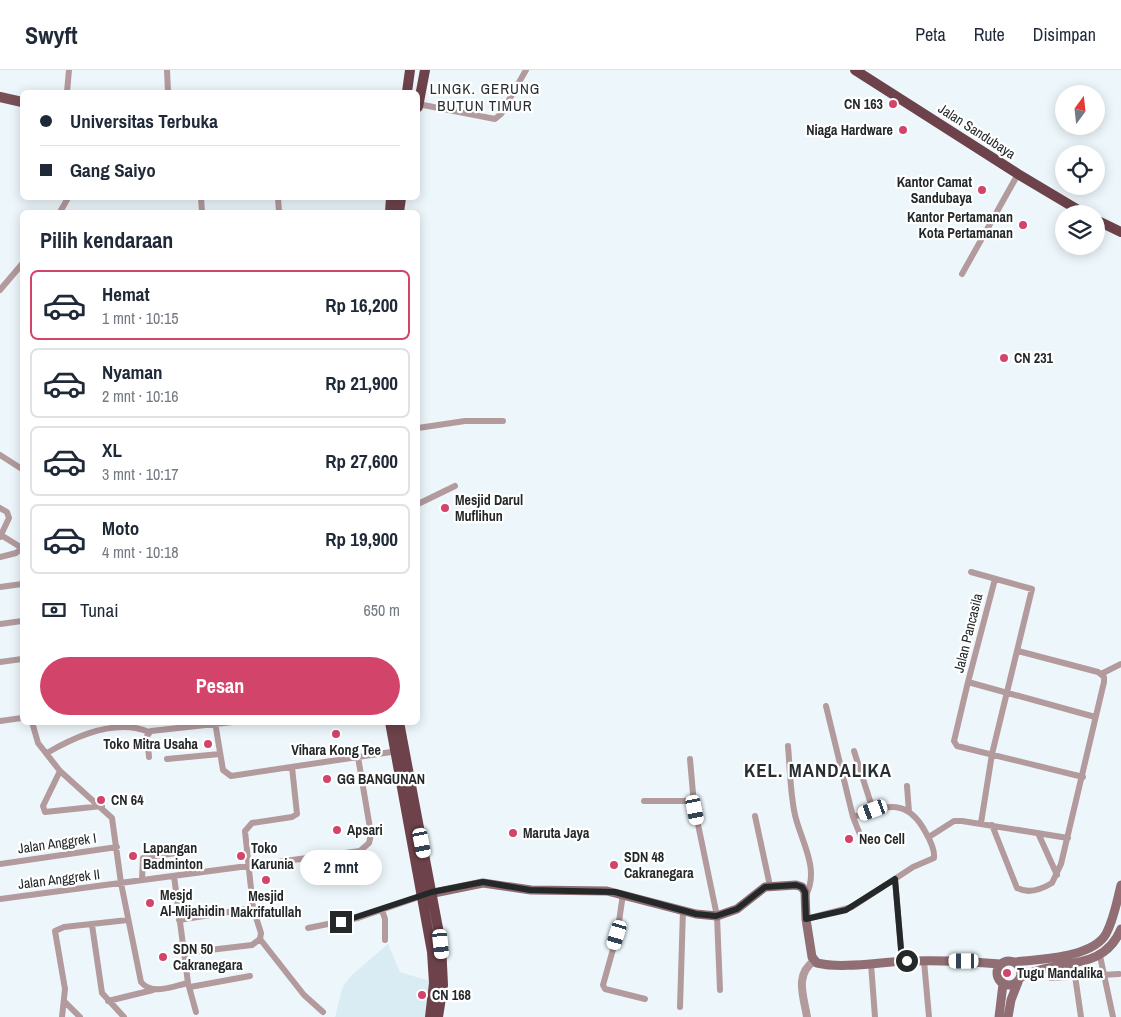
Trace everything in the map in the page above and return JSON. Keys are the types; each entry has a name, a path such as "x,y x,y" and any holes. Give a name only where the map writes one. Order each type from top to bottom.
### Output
{"highway":[{"path":"407,90 410,70"},
{"path":"420,96 425,70"},
{"name":"Jalan Sandubaya","path":"855,70 1070,205"},
{"path":"1105,224 1121,232"},
{"path":"391,725 399,751 427,894 443,964 438,1017"},
{"path":"399,725 399,751"},
{"path":"427,894 434,970 430,1017"}],"main road":[{"path":"0,98 20,102"},
{"path":"427,894 488,882 522,889 599,890 716,916 737,909 760,890 770,886 799,885 805,890 806,919 814,962 820,964 871,964 902,961 964,961 1000,964 1010,961 1015,962 1078,953 1097,944 1105,935 1111,921 1121,885"},
{"path":"1002,984 1013,985 1019,979 1038,969 1100,956 1118,941 1121,929"},
{"path":"1008,1017 1011,1000 1019,979 1019,966 1015,962"},
{"path":"999,1017 1002,984 997,974 1000,964"}],"street":[{"path":"68,90 69,70"},
{"path":"167,70 168,90"},
{"path":"420,106 495,118 501,114 526,70"},
{"path":"962,274 1018,174"},
{"path":"0,290 20,266"},
{"path":"420,428 465,421 503,421"},
{"path":"0,455 20,468"},
{"path":"420,503 456,486"},
{"path":"0,508 7,512 9,518 1,536 20,547"},
{"path":"0,557 16,554 20,550"},
{"path":"971,572 1032,589 992,754 981,823"},
{"name":"Jalan Pancasila","path":"995,578 968,682 1095,717"},
{"path":"0,587 20,584"},
{"path":"0,624 20,620"},
{"path":"1018,651 1101,674 1121,664"},
{"path":"0,662 20,659"},
{"path":"992,825 1017,888 1027,891 1045,888 1052,883 1057,875 1068,838 1083,777 1104,682 1101,674"},
{"path":"968,682 954,742 959,747 1083,777"},
{"path":"826,706 854,817 861,837"},
{"path":"0,721 20,718"},
{"path":"33,725 36,740 60,771 102,806 112,818 121,883 140,979 146,987 156,989"},
{"path":"47,753 76,738 96,732 128,728 149,732 207,725"},
{"path":"215,725 224,771 231,776 399,751"},
{"path":"149,732 147,736 149,757"},
{"path":"788,746 795,816 811,865 811,883 806,896"},
{"path":"854,752 873,810"},
{"path":"166,759 220,754"},
{"name":"Jalan Anggrek II","path":"0,899 357,852 365,848 371,834 358,757"},
{"path":"690,759 693,801 716,916 720,990"},
{"path":"184,953 252,945 260,939 261,933 253,908 245,836 248,825 297,814 292,767"},
{"path":"60,771 43,806 45,812 102,806"},
{"path":"906,786 909,812"},
{"path":"644,801 693,801"},
{"path":"806,919 846,910 916,865 934,858 924,830 909,812 890,806 854,817"},
{"path":"755,816 770,886"},
{"path":"932,835 954,821 981,823 1068,838"},
{"path":"1038,833 1057,875"},
{"name":"Jalan Anggrek I","path":"0,864 117,847"},
{"path":"142,879 142,858 189,851"},
{"path":"174,876 189,985 196,1012"},
{"path":"895,879 902,961"},
{"path":"308,928 341,922 427,894"},
{"path":"623,894 617,935 602,985 605,989 645,999"},
{"path":"179,920 253,908"},
{"path":"382,910 385,919 385,940"},
{"path":"680,1007 683,910"},
{"path":"62,1017 65,989 55,935 56,929 128,920"},
{"path":"92,925 102,993 124,1017"},
{"path":"260,939 304,995 323,1012"},
{"path":"1100,956 1106,975 1113,1017"},
{"path":"924,961 929,1017"},
{"path":"807,1017 802,976 806,968 814,962"},
{"path":"1073,962 1080,1017"},
{"path":"871,964 875,1017"},
{"path":"1051,978 1119,974"},
{"path":"108,1001 156,989 250,976"},
{"path":"64,1001 80,1017"}],"shaded area":[{"path":"388,944 400,972 433,982 428,1017 335,1017 343,986 352,975"}],"place":[{"name":"CN 163","path":"893,104"},
{"name":"Niaga Hardware","path":"903,130"},
{"name":"Kantor Camat Sandubaya","path":"982,190"},
{"name":"Kantor Pertamanan Kota Pertamanan","path":"1023,225"},
{"name":"CN 231","path":"1004,358"},
{"name":"Mesjid Darul Muflihun","path":"445,508"},
{"name":"Vihara Kong Tee","path":"336,734"},
{"name":"Toko Mitra Usaha","path":"208,744"},
{"name":"GG BANGUNAN","path":"327,779"},
{"name":"CN 64","path":"101,800"},
{"name":"Apsari","path":"337,830"},
{"name":"Maruta Jaya","path":"513,833"},
{"name":"Neo Cell","path":"849,839"},
{"name":"Lapangan Badminton","path":"133,856"},
{"name":"Toko Karunia","path":"241,856"},
{"name":"SDN 48 Cakranegara","path":"614,865"},
{"name":"Mesjid Makrifatullah","path":"266,880"},
{"name":"Mesjd Al-Mijahidin","path":"150,903"},
{"name":"SDN 50 Cakranegara","path":"163,957"},
{"name":"Tugu Mandalika","path":"1007,973"},
{"name":"CN 168","path":"422,995"}],"district":[{"name":"LINGK. GERUNG BUTUN TIMUR","path":"485,98"},
{"name":"KEL. MANDALIKA","path":"818,770"}],"route":[{"path":"341,922 432,892 483,882 530,890 599,890 615,892 708,916 726,914 743,906 765,887 796,885 804,888 806,919 846,910 895,879 902,961 907,961"}]}
